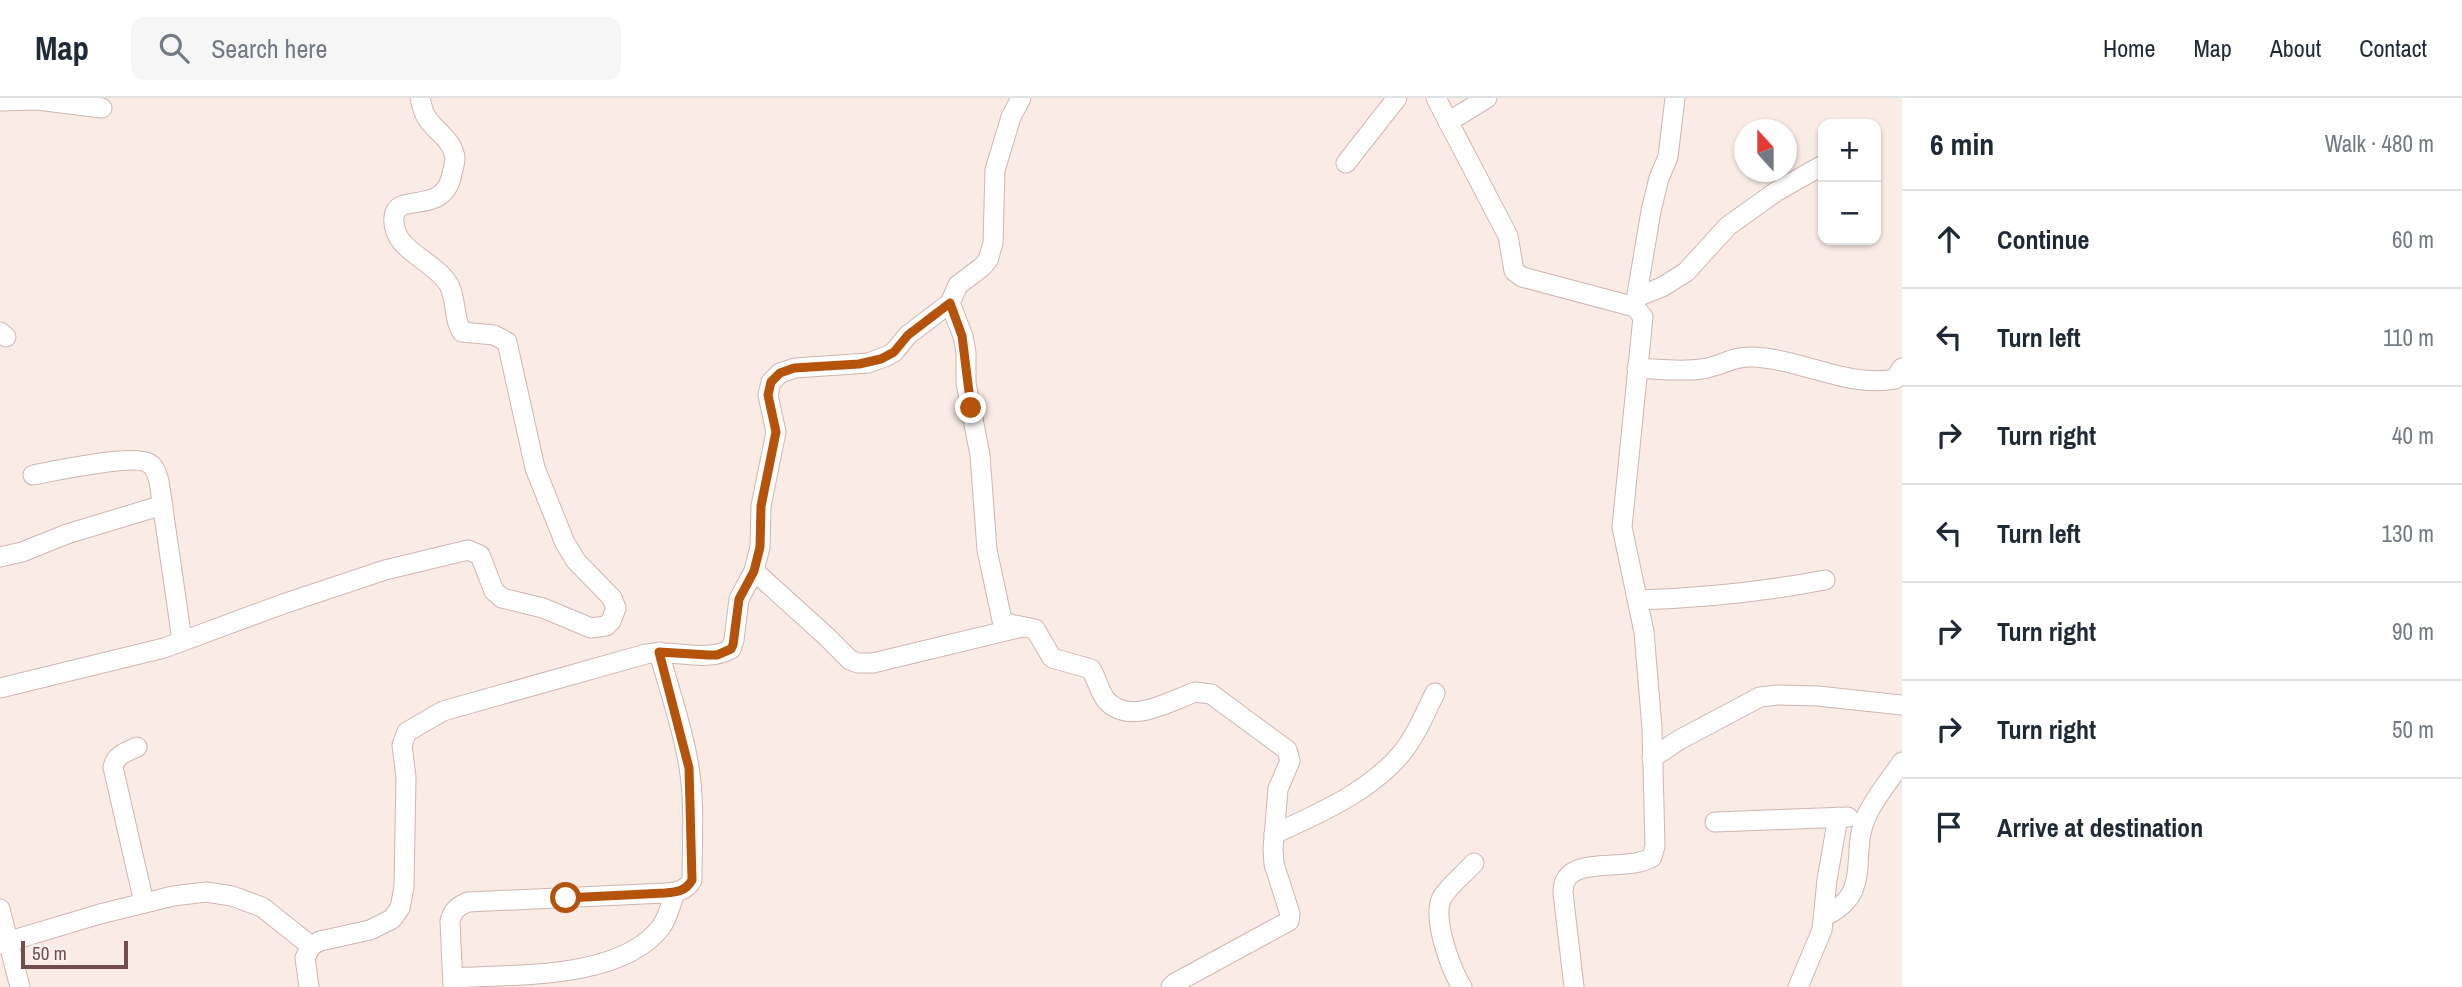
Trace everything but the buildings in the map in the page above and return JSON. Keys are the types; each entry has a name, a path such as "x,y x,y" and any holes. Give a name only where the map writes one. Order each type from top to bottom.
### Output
{"street":[{"path":"0,688 164,648 385,570 468,550 480,555 494,591 502,598 543,608 590,628 606,626 611,621 616,608 612,598 576,561 565,543 535,468 507,342 494,335 463,332 458,325 453,294 448,284 434,268 401,243 396,235 393,219 395,211 403,204 427,202 437,197 446,190 454,166 450,145 426,117 420,98"},
{"path":"309,987 305,958 311,946 320,941 370,930 392,919 400,908 404,887 407,777 402,745 407,732 443,712 659,652 717,655 731,649 739,599 754,571 760,547 761,506 776,432 768,395 771,382 775,376 794,368 859,364 881,359 894,352 908,335 950,303 958,285 982,267 991,253 995,170 1011,117 1021,98"},
{"path":"1346,163 1397,98"},
{"path":"1436,98 1508,236 1514,271 1522,277 1636,302 1686,272 1736,220 1777,191 1818,168"},
{"path":"1448,122 1487,98"},
{"path":"1574,987 1563,883 1568,874 1579,869 1640,863 1652,857 1654,846 1652,728 1644,632 1622,520 1637,368 1644,325 1636,302 1656,189 1668,157 1675,98"},
{"path":"0,101 37,100 102,108"},
{"path":"950,303 966,353 966,383 981,456 987,550 1004,622 1039,632 1052,658 1091,669 1104,697 1121,711 1138,712 1195,691 1202,691 1211,694 1287,750 1290,761 1278,789 1274,864 1290,914 1289,921 1171,987"},
{"path":"1637,368 1702,369 1731,359 1751,357 1795,362 1842,376 1872,381 1895,379 1902,368"},
{"path":"33,475 128,460 146,461 156,471 182,640"},
{"path":"0,557 163,505"},
{"path":"754,571 827,636 849,660 858,663 873,663 1025,626"},
{"path":"1638,600 1702,598 1769,591 1825,580"},
{"path":"659,652 685,743 692,798 692,880 685,889 675,892 468,902 458,906 450,921 453,983 562,979 584,967 616,959 650,939 663,925 675,892"},
{"path":"1274,834 1319,814 1376,777 1401,754 1420,725 1435,693"},
{"path":"1652,758 1679,740 1760,697 1818,696 1902,705"},
{"path":"137,747 122,754 114,761 113,766 144,903"},
{"path":"1825,916 1844,904 1856,884 1863,826 1902,762"},
{"path":"1714,822 1867,816"},
{"path":"1798,987 1822,930 1838,817"},
{"path":"1462,987 1444,944 1439,912 1443,896 1474,863"},
{"path":"4,943 100,914 173,896 206,892 232,895 262,907 311,946"},
{"path":"0,909 4,943 20,987"}],"route":[{"path":"566,898 680,891 689,886 692,880 692,798 689,768 685,743 659,652 717,655 728,651 733,645 739,599 754,571 760,547 761,506 776,432 768,395 775,376 794,368 859,364 881,359 894,352 908,335 950,303 966,353 966,383 971,408"}]}
